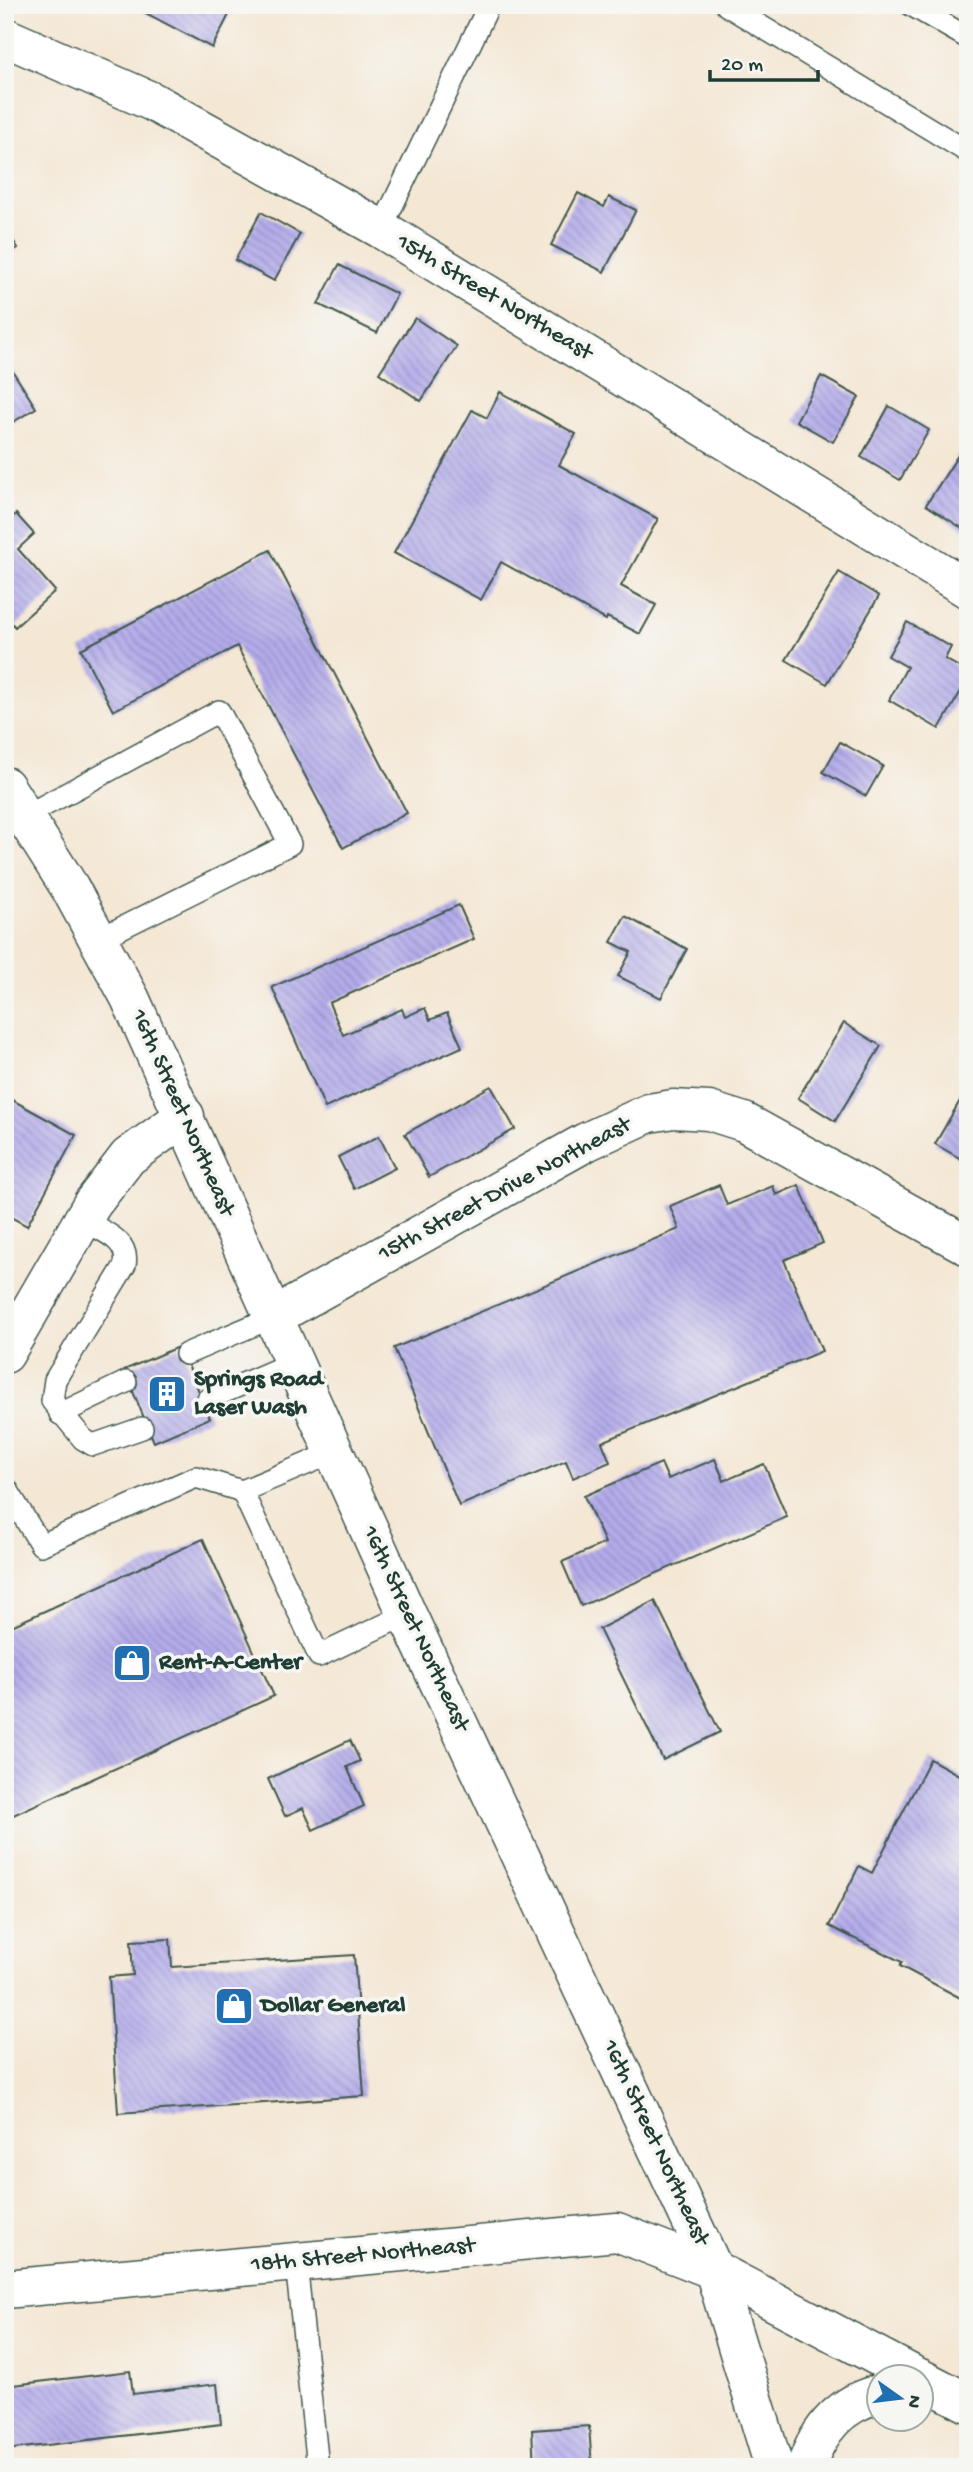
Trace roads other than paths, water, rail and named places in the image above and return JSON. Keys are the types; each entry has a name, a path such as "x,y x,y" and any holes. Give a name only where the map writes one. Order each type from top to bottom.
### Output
{"street":[{"name":"15th Street Northeast","path":"5,37 153,102 381,229 968,589"},
{"name":"16th Street Northeast","path":"15,801 99,939 185,1116 407,1614 714,2270 893,2364"},
{"name":"15th Street Drive Northeast","path":"273,1317 586,1142 649,1113 673,1109 709,1111 744,1122 968,1246"},
{"path":"5,1354 83,1220 128,1157 185,1116"},
{"name":"18th Street Northeast","path":"5,2289 617,2232 714,2270"},
{"path":"714,2270 774,2467"},
{"path":"806,2467 813,2446 839,2412 864,2400"}],"lane":[{"path":"381,229 489,5"},
{"path":"726,5 968,152"},
{"path":"911,5 968,38"},
{"path":"15,801 219,711 290,844 99,939"},
{"path":"83,1220 122,1244 127,1257 125,1265 55,1380 52,1401 83,1439 93,1445 142,1428"},
{"path":"186,1354 273,1317"},
{"path":"208,1399 294,1362"},
{"path":"60,1414 127,1382"},
{"path":"5,1486 41,1545 196,1478 242,1491 335,1452"},
{"path":"242,1491 319,1656 407,1614"},
{"path":"296,2263 318,2467"}],"place":[{"name":"Springs Road Laser Wash","path":"167,1394"},
{"name":"Rent-A-Center","path":"132,1663"},
{"name":"Dollar General","path":"234,2006"}]}
